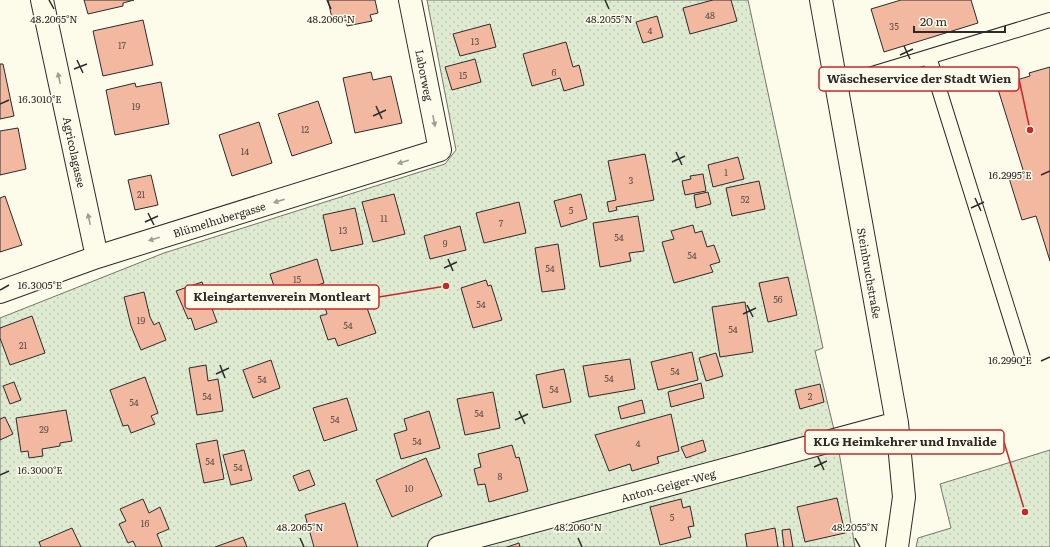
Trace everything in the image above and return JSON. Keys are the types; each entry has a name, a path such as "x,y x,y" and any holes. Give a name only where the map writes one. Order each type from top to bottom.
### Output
{"street":[{"name":"Agricolagasse","path":"42,0 97,257"},
{"name":"Laborweg","path":"410,0 440,150"},
{"name":"Steinbruchstraße","path":"821,0 897,423 904,497 897,547"},
{"name":"Blümelhubergasse","path":"0,292 97,257 440,150"},
{"name":"Anton-Geiger-Weg","path":"439,547 897,423"}],"lane":[{"path":"836,85 1050,20"},
{"path":"929,57 1023,358"}],"green space":[{"path":"427,0 748,0 823,348 815,351 838,446 855,547 0,547 0,318 164,253 445,164 456,150"},
{"path":"1050,450 1050,547 916,547 918,538 951,528 940,484"}],"building":[{"path":"84,0 134,0 123,3 123,6 88,14"},
{"path":"328,0 375,0 378,13 370,15 372,21 347,26 346,20 333,23"},
{"path":"713,0 731,0 737,21 690,34 683,8"},
{"path":"901,0 971,0 978,23 884,52 871,9"},
{"path":"657,16 663,37 643,43 636,22"},
{"path":"143,20 153,65 103,76 93,31"},
{"path":"490,24 496,47 460,56 453,34"},
{"path":"566,42 573,67 579,65 584,85 564,91 560,78 532,86 523,54"},
{"path":"475,59 481,82 452,90 445,67"},
{"path":"0,64 3,64 14,116 0,119"},
{"path":"1050,67 1050,261 1036,216 1022,220 1009,178 1024,173 997,86 1030,76 1029,73"},
{"path":"371,72 373,80 391,76 402,123 355,133 343,78"},
{"path":"161,82 169,124 115,135 106,90 135,83 136,87"},
{"path":"318,101 332,143 292,156 278,114"},
{"path":"259,122 272,163 232,176 219,135"},
{"path":"18,128 26,169 0,175 0,131"},
{"path":"645,154 654,200 616,207 617,210 609,212 607,202 616,200 608,161"},
{"path":"738,157 744,179 713,187 708,165"},
{"path":"703,174 706,191 685,195 682,181 691,179 690,176"},
{"path":"151,175 158,205 135,210 128,180"},
{"path":"759,181 765,209 732,216 726,188"},
{"path":"708,192 711,204 696,208 694,195"},
{"path":"394,194 405,234 373,242 362,202"},
{"path":"581,194 587,219 561,227 554,201"},
{"path":"5,196 22,245 0,252 0,198"},
{"path":"519,202 526,233 484,243 476,213"},
{"path":"355,208 363,244 331,251 323,215"},
{"path":"638,216 644,251 629,253 631,261 600,267 593,223"},
{"path":"693,225 695,233 702,231 707,247 714,245 720,262 710,265 713,272 674,283 662,242 674,239 671,231"},
{"path":"460,226 466,250 430,259 424,236"},
{"path":"558,244 565,289 542,292 535,248"},
{"path":"317,259 324,283 278,298 270,274"},
{"path":"788,277 797,315 768,322 759,283"},
{"path":"486,280 488,286 491,285 502,320 473,328 461,288"},
{"path":"202,282 217,322 195,330 191,318 188,319 176,291"},
{"path":"144,292 150,317 154,325 159,322 166,340 141,350 131,326 124,297"},
{"path":"362,294 376,333 338,346 335,338 328,340 320,316 327,314 325,307"},
{"path":"745,302 753,352 720,357 712,307"},
{"path":"32,316 45,353 10,365 0,338 0,328"},
{"path":"692,352 698,380 658,390 651,362"},
{"path":"716,353 723,376 706,381 699,358"},
{"path":"630,359 635,389 589,397 583,366"},
{"path":"271,360 280,388 253,398 243,370"},
{"path":"206,365 208,381 218,379 223,411 197,415 189,368"},
{"path":"564,369 571,402 543,408 536,375"},
{"path":"145,377 158,413 151,416 155,424 131,433 128,425 123,426 110,390"},
{"path":"14,382 21,400 10,404 3,386"},
{"path":"701,383 704,398 671,407 668,392"},
{"path":"820,384 824,402 800,409 795,390"},
{"path":"493,392 500,428 465,435 457,399"},
{"path":"347,398 357,430 324,441 313,408"},
{"path":"642,400 645,413 621,419 618,407"},
{"path":"66,410 72,441 60,443 60,446 42,449 43,456 29,458 28,451 21,452 16,418"},
{"path":"429,411 440,448 401,459 394,434 407,430 404,419"},
{"path":"671,414 679,451 657,457 659,463 632,471 630,464 609,471 595,435"},
{"path":"5,417 13,434 0,440 0,419"},
{"path":"217,440 224,479 204,483 196,444"},
{"path":"703,440 706,451 686,458 681,447"},
{"path":"512,445 516,458 519,457 528,491 489,502 485,484 478,485 474,469 481,467 478,454"},
{"path":"244,450 252,480 231,485 223,455"},
{"path":"426,458 442,496 392,517 376,480"},
{"path":"309,470 315,485 299,491 293,476"},
{"path":"837,498 845,533 805,542 797,507"},
{"path":"143,499 149,513 160,507 169,529 157,534 162,547 136,547 133,541 128,543 119,524 126,521 120,509"},
{"path":"681,499 683,508 690,506 694,526 688,527 691,537 660,545 650,507"},
{"path":"345,503 358,547 314,547 305,515"},
{"path":"72,528 81,547 41,547 39,542"},
{"path":"775,528 778,547 747,547 745,534"},
{"path":"790,529 793,547 784,547 782,530"},
{"path":"243,537 247,547 215,547"},
{"path":"519,543 520,547 507,547"}],"place":[{"name":"Wäscheservice der Stadt Wien","path":"1030,130"},
{"name":"Kleingartenverein Montleart","path":"446,286"},
{"name":"KLG Heimkehrer und Invalide","path":"1025,512"}]}
